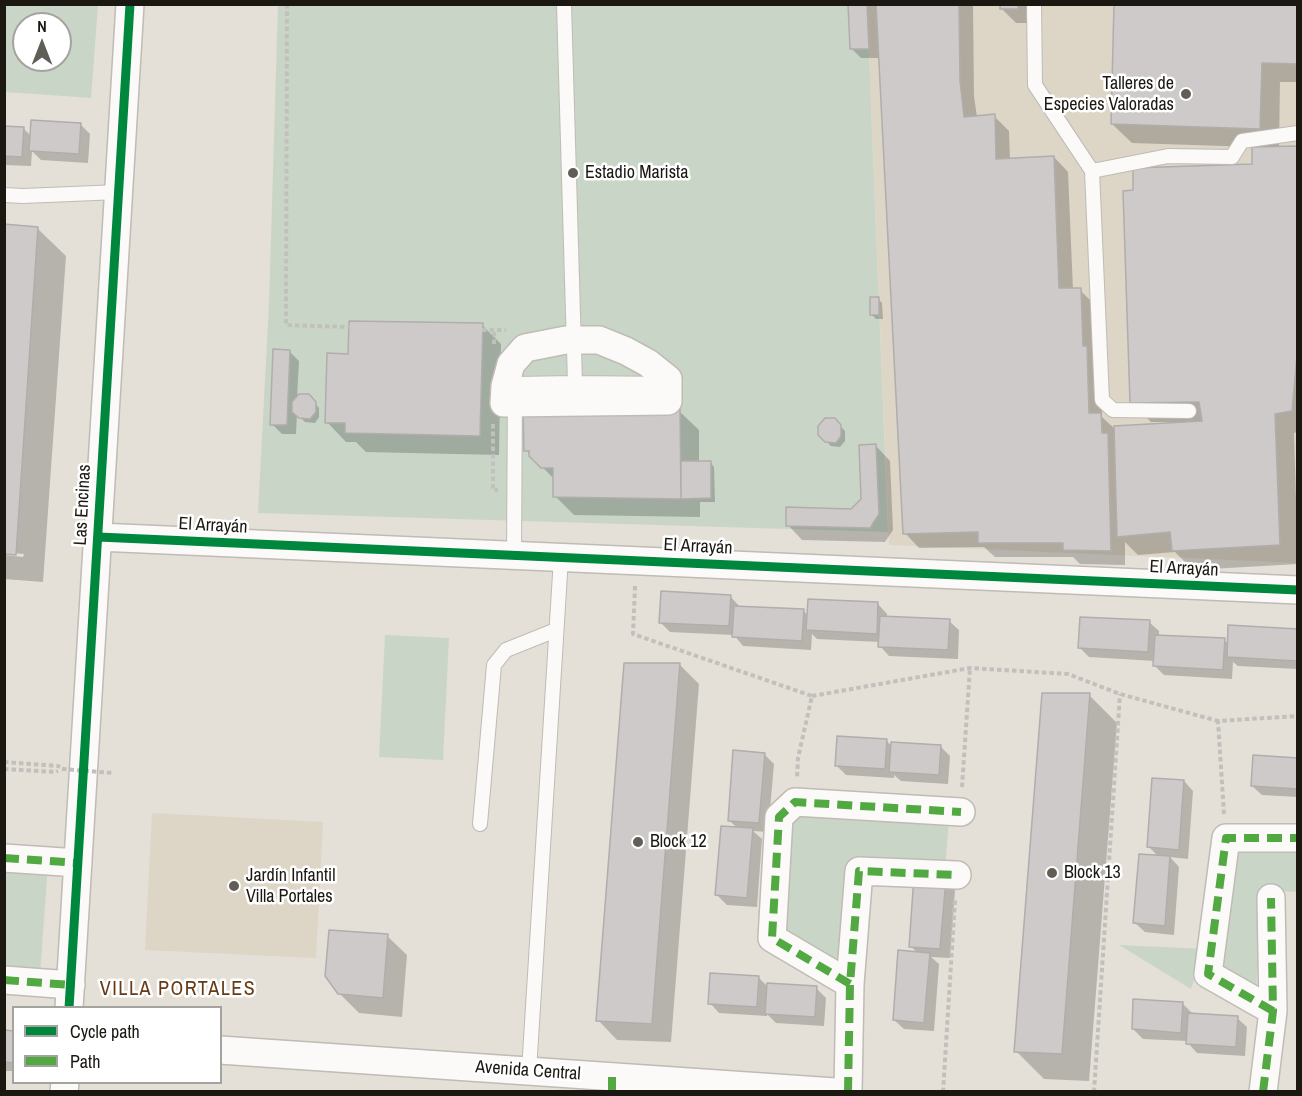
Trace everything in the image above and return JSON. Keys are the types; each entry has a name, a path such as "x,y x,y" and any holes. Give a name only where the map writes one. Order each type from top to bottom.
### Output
{"street":[{"name":"Las Encinas","path":"70,996 130,4"},
{"path":"566,340 598,340 626,351 648,363 668,379 668,384 668,401 504,403 505,386 511,364 525,348 566,340"},
{"name":"El Arrayán","path":"98,537 1298,590"},
{"path":"850,984 772,938 779,817 795,802 961,812"},
{"path":"1273,1011 1208,974 1226,838 1298,838"},
{"path":"4,858 78,863"},
{"path":"848,1092 850,984 859,871 957,875"},
{"path":"1263,1092 1273,1011 1271,898"},
{"path":"4,980 70,996"},
{"name":"Avenida Central","path":"222,1050 529,1071 612,1084 818,1091"}],"lane":[{"path":"564,4 575,383"},
{"path":"1034,4 1035,85 1092,171 1102,400 1113,410 1189,411"},
{"path":"1092,171 1168,156 1232,157 1242,141 1298,133"},
{"path":"4,195 119,192"},
{"path":"514,555 515,384 668,384"},
{"path":"529,1071 561,558"},
{"path":"480,824 494,665 506,650 556,630"}],"path":[{"path":"287,4 286,325 349,327"},
{"path":"635,561 633,634 812,696 970,668 1068,674 1120,694 1218,721 1298,716"},
{"path":"1094,1092 1120,694"},
{"path":"795,802 798,758 812,696"},
{"path":"1218,721 1226,838"},
{"path":"4,762 113,773"},
{"path":"4,769 56,772 62,769"}],"shaded area":[{"path":"867,5 1297,5 1297,563 889,545"},
{"name":"Jardín Infantil Villa Portales","path":"152,813 323,822 316,958 145,950"}],"green space":[{"path":"4,5 98,5 91,98 5,92"},
{"name":"Estadio Marista","path":"278,5 867,5 888,532 258,513 269,304"},
{"path":"385,635 449,638 443,760 379,757"},
{"path":"802,811 949,819 945,871 849,866 837,961 781,933 785,824"},
{"path":"1213,839 1297,843 1297,892 1261,890 1256,991 1196,974 1191,989 1119,945 1207,949"},
{"path":"4,864 48,865 40,974 5,972"}],"building":[{"path":"848,4 867,4 869,49 850,49"},
{"path":"876,4 959,4 960,81 964,117 995,114 996,159 1054,156 1059,288 1081,288 1083,346 1087,346 1089,413 1101,413 1102,433 1108,433 1111,551 1063,550 1063,543 978,543 978,532 903,534"},
{"path":"1000,4 1018,4 1018,9 1000,9"},
{"name":"Talleres de Especies Valoradas","path":"1114,4 1298,4 1298,64 1262,63 1260,129 1111,124"},
{"path":"31,120 81,123 79,154 29,151"},
{"path":"4,126 24,127 22,157 4,156"},
{"path":"1298,146 1298,344 1292,411 1275,414 1280,545 1172,551 1170,532 1117,537 1114,426 1202,421 1199,402 1130,403 1123,191 1133,190 1133,168 1252,164 1252,147"},
{"path":"4,224 38,227 16,555 4,554"},
{"path":"870,297 879,297 879,315 870,315"},
{"path":"349,321 483,323 480,436 345,433 345,423 325,423 327,353 348,354"},
{"path":"273,349 290,350 287,425 270,425"},
{"path":"299,394 309,394 316,402 316,412 310,419 299,418 292,412 292,402"},
{"path":"680,409 681,499 553,497 553,468 541,468 529,456 529,451 524,451 523,412"},
{"path":"825,418 835,418 841,425 841,436 836,443 825,442 818,435 818,426"},
{"path":"876,444 879,514 870,528 786,526 786,507 851,509 861,499 859,445"},
{"path":"681,461 711,461 711,498 681,499"},
{"path":"661,591 731,595 729,626 659,623"},
{"path":"808,599 878,602 877,634 806,630"},
{"path":"734,606 804,609 802,641 732,637"},
{"path":"880,616 950,619 948,650 878,647"},
{"path":"1080,617 1150,620 1148,652 1078,648"},
{"path":"1228,625 1298,629 1297,661 1227,657"},
{"path":"1155,635 1225,638 1223,670 1153,666"},
{"name":"Block 12","path":"624,663 680,663 652,1024 596,1021"},
{"name":"Block 13","path":"1042,693 1090,693 1062,1054 1014,1052"},
{"path":"837,736 887,739 885,769 835,766"},
{"path":"891,742 941,745 939,775 889,772"},
{"path":"733,750 765,753 759,823 728,821"},
{"path":"1253,755 1298,758 1298,789 1251,786"},
{"path":"1152,778 1184,780 1179,850 1147,847"},
{"path":"721,826 753,828 747,898 715,895"},
{"path":"1139,854 1170,856 1165,926 1133,923"},
{"path":"914,876 946,879 940,949 909,947"},
{"path":"329,930 388,934 383,998 338,994 325,976"},
{"path":"898,950 930,953 924,1023 893,1020"},
{"path":"710,973 759,976 757,1007 708,1004"},
{"path":"767,983 817,986 815,1017 765,1014"},
{"path":"1133,999 1183,1002 1181,1033 1132,1029"},
{"path":"1188,1013 1238,1016 1236,1047 1186,1044"},
{"path":"4,1030 12,1031 12,1063 4,1062"}],"marked path":[{"path":"850,984 772,938 779,817 795,802 961,812"},
{"path":"1273,1011 1208,974 1226,838 1298,838"},
{"path":"4,858 78,863"},
{"path":"848,1092 850,984 859,871 957,875"},
{"path":"1263,1092 1273,1011 1271,898"},
{"path":"4,980 71,985"},
{"path":"612,1077 612,1092"}],"cycle path":[{"path":"69,1006 130,4"},
{"path":"98,537 1298,590"}],"place":[{"name":"Talleres de Especies Valoradas","path":"1186,94"},
{"name":"Estadio Marista","path":"573,173"},
{"name":"Block 12","path":"638,842"},
{"name":"Block 13","path":"1052,873"},
{"name":"Jardín Infantil Villa Portales","path":"234,886"}],"district":[{"name":"VILLA PORTALES","path":"178,990"}]}
